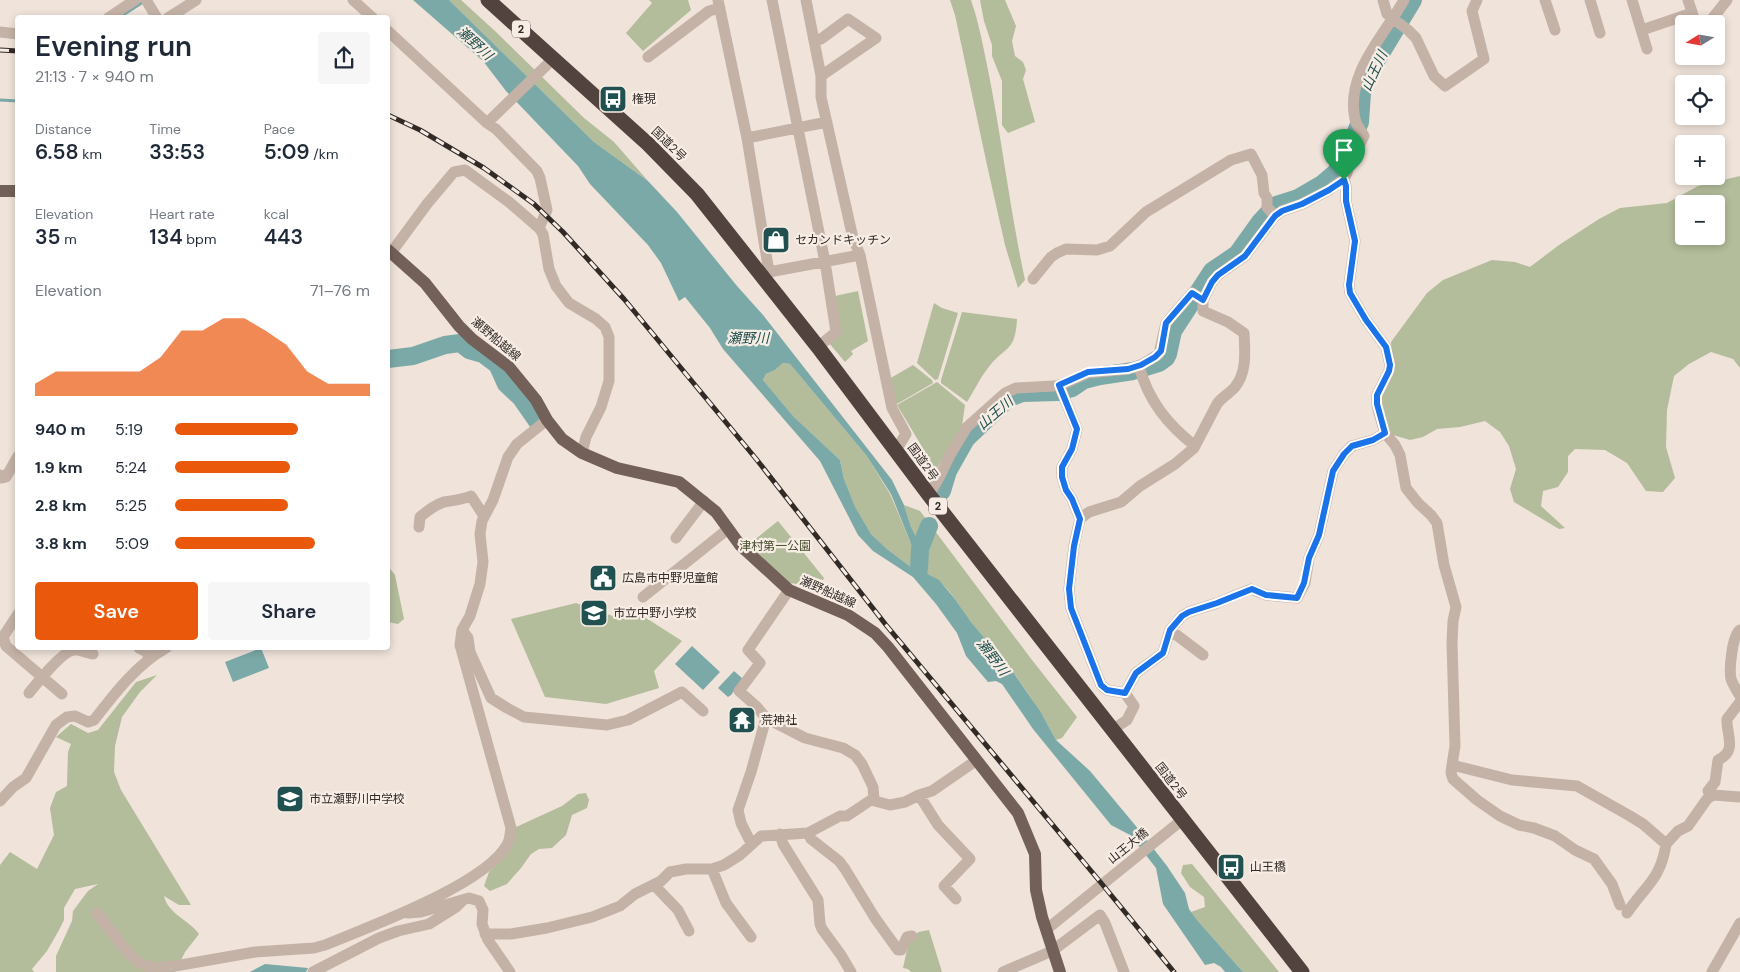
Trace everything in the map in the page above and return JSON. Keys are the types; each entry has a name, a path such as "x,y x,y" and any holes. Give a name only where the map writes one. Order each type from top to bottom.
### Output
{"highway":[{"name":"国道2号","path":"488,0 648,144 686,181 766,275 929,495 1302,972"}],"main road":[{"path":"0,191 15,191"},
{"name":"瀬野船越線","path":"390,253 425,283 459,326 472,339 509,367 536,400 547,420 562,438 582,453 617,468 679,482 716,512 740,545 789,590 842,612 875,633 1018,813 1035,854 1036,890 1042,917 1060,972"}],"street":[{"path":"112,15 135,0"},
{"path":"173,15 196,0"},
{"path":"353,0 369,15"},
{"path":"772,0 796,128 825,262 836,332 818,347"},
{"path":"806,0 821,76 821,97 853,238 860,255 892,408 906,434 896,450"},
{"path":"1384,0 1387,14 1416,38 1434,76 1445,86 1484,59 1472,10 1477,0"},
{"path":"1404,0 1395,21 1370,52 1354,92 1355,118 1364,136 1349,165 1344,180 1346,201 1355,241 1349,285 1350,293 1366,320 1386,347 1390,365 1377,395 1377,404 1385,433 1395,445 1400,455 1406,488 1437,523 1444,564 1456,607 1452,644 1456,746 1451,773 1453,778 1477,800 1500,816 1519,825 1534,828 1555,836 1575,850 1594,859 1612,884 1623,909 1634,902 1655,878 1660,870 1666,844 1678,831 1688,826 1707,799 1712,795"},
{"path":"1545,0 1555,30"},
{"path":"1590,0 1600,32"},
{"path":"1632,0 1647,49"},
{"path":"1688,0 1693,15"},
{"path":"148,2 156,15"},
{"path":"1715,15 1724,2"},
{"path":"648,57 719,4 747,138 766,275 860,255"},
{"path":"814,41 821,39 848,19 876,38 821,76"},
{"path":"1642,30 1675,22"},
{"path":"0,32 15,34"},
{"path":"390,33 487,123 496,129 537,171 547,210 539,228"},
{"path":"487,123 553,58"},
{"path":"747,138 827,122"},
{"path":"1034,279 1051,257 1057,253 1066,249 1097,250 1110,246 1146,212 1231,160 1251,154 1262,175 1264,193 1272,213"},
{"path":"390,251 454,172 465,170 539,228 543,234 549,269 556,286 569,303 596,319 605,327 608,337 609,381 601,407 586,437 582,453"},
{"path":"929,495 967,427 1005,393 1016,388 1061,388 1088,372 1140,369 1161,351 1166,323 1200,298 1218,275 1245,256 1272,213 1302,204 1344,180"},
{"path":"1080,519 1088,512 1121,502 1140,486 1175,464 1195,446 1220,399 1229,393 1239,380 1245,357 1244,333 1228,322 1203,311 1200,298"},
{"path":"1140,369 1148,394 1158,409 1177,432 1195,446"},
{"path":"1061,388 1077,429 1072,449 1062,467 1062,477 1066,490 1080,519 1074,546 1069,589 1071,608 1101,685 1107,690 1125,693 1134,706 1127,720 1112,730"},
{"path":"97,913 129,954 146,966 161,968 254,952 314,948 399,914 456,887 486,867 508,843 511,828 460,645 462,630 470,616 480,584 483,562 480,534 482,521 493,500 508,457 516,444 547,420"},
{"path":"1125,693 1136,673 1163,653 1170,630 1177,621 1189,612 1252,589 1266,595 1297,598 1304,583 1309,558 1319,535 1333,471 1344,454 1352,446 1373,440 1385,433"},
{"path":"0,475 2,478 6,476 15,461"},
{"path":"419,527 420,517 430,509 444,502 460,500 471,496 484,516"},
{"path":"676,538 704,501"},
{"path":"643,597 728,529"},
{"path":"789,590 748,650 760,663 739,692 756,706 766,718 805,738 843,748 856,754 873,787 874,800"},
{"path":"15,618 2,638 6,646 62,694"},
{"path":"462,630 468,638 470,652 491,698 524,717 607,726 628,720 682,692 703,710"},
{"path":"1170,630 1203,655"},
{"path":"1740,630 1736,633 1733,642 1730,673 1731,680 1740,696"},
{"path":"30,693 42,678 72,650"},
{"path":"81,650 93,654"},
{"path":"143,650 150,657"},
{"path":"0,801 13,787 26,778 56,725 67,718 75,716 88,722 94,720 121,685 150,657 162,650"},
{"path":"1740,702 1727,719 1729,749 1723,758 1718,760 1715,782 1708,791 1712,795 1740,798"},
{"path":"751,843 741,823 738,810 766,718"},
{"path":"485,934 511,934 547,928 592,917 620,906 635,894 654,885 670,872 686,869 712,869 724,865 737,857 761,836 808,833 840,816 847,816 871,800 890,805 899,804 932,791 977,760"},
{"path":"1452,765 1512,780 1577,786 1643,824 1666,844"},
{"path":"919,795 938,825 970,858 944,886 956,899"},
{"name":"山王大橋","path":"1046,929 1182,820"},
{"path":"808,833 812,839 839,861 898,950 901,950 907,937 912,936"},
{"path":"780,834 783,844 818,900 822,929 851,972"},
{"path":"712,869 726,903 751,937"},
{"path":"654,885 678,910 689,931"},
{"path":"399,914 421,912 469,898 474,899 482,904 482,924 485,934 510,972"},
{"path":"312,972 379,938 398,931 428,924 456,907 463,900"},
{"path":"1003,972 1052,951 1100,916 1105,922 1124,972"},
{"path":"1712,972 1740,923"}],"green space":[{"path":"449,0 461,0 584,118 614,142 648,181 594,142"},
{"path":"649,0 688,0 691,10 643,51 626,33 652,3"},
{"path":"950,0 971,0 979,26 1025,280 1018,288 1005,245 955,15"},
{"path":"980,0 1005,0 1016,26 1012,41 1015,56 1023,62 1026,70 1023,79 1035,122 1008,133 1002,125 1002,81 992,56 992,45 984,21"},
{"path":"1740,176 1740,368 1733,359 1711,352 1689,364 1674,376 1667,410 1666,447 1675,478 1663,492 1646,491 1627,463 1605,450 1575,449 1568,456 1568,472 1558,487 1543,491 1541,506 1565,528 1559,529 1514,502 1510,489 1516,469 1509,446 1500,432 1485,421 1460,427 1437,429 1423,437 1410,440 1393,435 1380,418 1379,404 1392,360 1391,342 1427,293 1443,280 1492,260 1515,262 1530,267 1559,245 1620,208 1667,203 1675,199 1675,245 1725,245 1725,195 1682,195 1702,185 1725,185 1725,180"},
{"path":"858,291 868,341 851,351 853,354 845,362 829,343 835,296"},
{"path":"934,303 942,308 958,313 938,379 935,380 917,363"},
{"path":"962,312 1017,319 1016,330 1011,344 988,368 967,402 941,383"},
{"path":"783,363 790,364 866,455 890,494 910,541 917,563 916,571 871,534 855,508 844,479 840,460 794,417 763,380 766,374 775,370"},
{"path":"913,365 932,380 933,383 897,404 892,395 889,379"},
{"path":"937,382 965,405 962,426 936,470 897,405"},
{"path":"904,505 920,511 1077,717 1062,738 1056,740 1036,705 1013,672 971,622 947,589 928,574 924,565 923,551 911,527"},
{"name":"津村第一公園","path":"778,521 824,578 823,580 803,574 798,584 789,583 748,545"},
{"path":"390,569 395,575 404,619 398,624 390,622"},
{"path":"576,603 621,619 632,609 682,641 654,671 659,688 606,704 545,697 511,619"},
{"path":"157,675 140,692 122,717 115,746 114,772 121,790 191,905 179,905 164,896 166,902 174,912 199,934 185,952 175,972 56,972 56,956 72,921 73,911 88,891 98,884 75,889 64,908 64,920 47,951 32,969 34,972 0,972 0,865 10,852 37,869 54,835 50,808 56,792 67,786 68,752 71,744 56,737 71,724 88,733 98,730 136,682"},
{"path":"586,793 589,800 587,808 572,815 566,835 552,848 539,849 531,854 507,884 490,891 484,886 489,872 504,857 514,828 562,806 578,794"},
{"path":"1192,864 1279,972 1243,972 1197,920 1191,912 1205,907 1204,897 1190,887 1181,873 1183,865"},
{"path":"929,930 942,972 911,972 903,968 911,940 917,933"}],"water":[{"name":"瀬野川","path":"413,0 449,0 594,142 648,181 677,212 763,315 892,480 923,551 924,564 928,574 939,580 1013,672 1040,711 1056,740 1090,771 1135,825 1185,893 1189,909 1197,920 1243,972 1225,972 1214,963 1205,965 1163,904 1156,868 1130,835 1111,825 1033,729 1002,684 996,681 988,682 966,656 957,633 913,577 873,551 858,535 820,461 723,349 710,328 685,297 679,301 661,263 648,245 590,184 578,166 506,91 483,61","holes":["783,363 790,364 866,455 891,494 910,541 917,563 916,571 871,534 855,507 844,479 840,460 794,417 763,380 766,374 775,370"]},
{"path":"692,646 720,672 703,690 675,664"},
{"path":"256,650 262,650 269,668 233,682 225,662"},
{"path":"734,671 743,679 728,697 718,688"},
{"path":"265,964 308,968 306,972 250,972"}],"waterway":[{"name":"山王川","path":"942,491 948,471 966,439 1009,398 1022,393 1058,392 1072,388 1084,380 1133,371 1159,363 1166,358 1173,331 1212,271 1237,254 1260,222 1276,205 1298,198 1322,184 1336,172 1360,122 1362,93 1372,68 1413,0"},
{"path":"123,15 143,2"},
{"path":"0,100 15,101"},
{"path":"390,359 413,356 445,345 460,343 469,350 483,354 498,366 506,384 521,398 537,421"},
{"name":"山王川","path":"919,569 920,549 929,526"}],"railway":[{"path":"0,50 15,51"},
{"path":"390,116 420,130 484,168 534,204 563,232 624,299 757,460 886,625 1174,972"}],"place":[{"name":"権現","path":"613,99"},
{"name":"セカンドキッチン","path":"776,240"},
{"name":"広島市中野児童館","path":"603,578"},
{"name":"市立中野小学校","path":"594,613"},
{"name":"荒神社","path":"742,720"},
{"name":"市立瀬野川中学校","path":"290,799"},
{"name":"山王橋","path":"1231,867"}],"route":[{"path":"1344,180 1346,201 1355,241 1349,285 1350,293 1366,320 1386,347 1390,365 1382,388 1377,395 1377,404 1385,433 1373,440 1352,446 1344,454 1333,471 1319,535 1309,558 1304,583 1297,598 1266,595 1252,589 1189,612 1182,616 1170,630 1163,653 1136,673 1125,693 1107,690 1101,685 1071,608 1069,589 1074,546 1080,519 1066,490 1062,477 1062,467 1072,449 1077,429 1059,385 1088,372 1128,369 1141,365 1155,357 1161,351 1166,323 1192,293 1203,300 1212,282 1218,275 1245,256 1275,216 1329,190 1344,180"}]}
